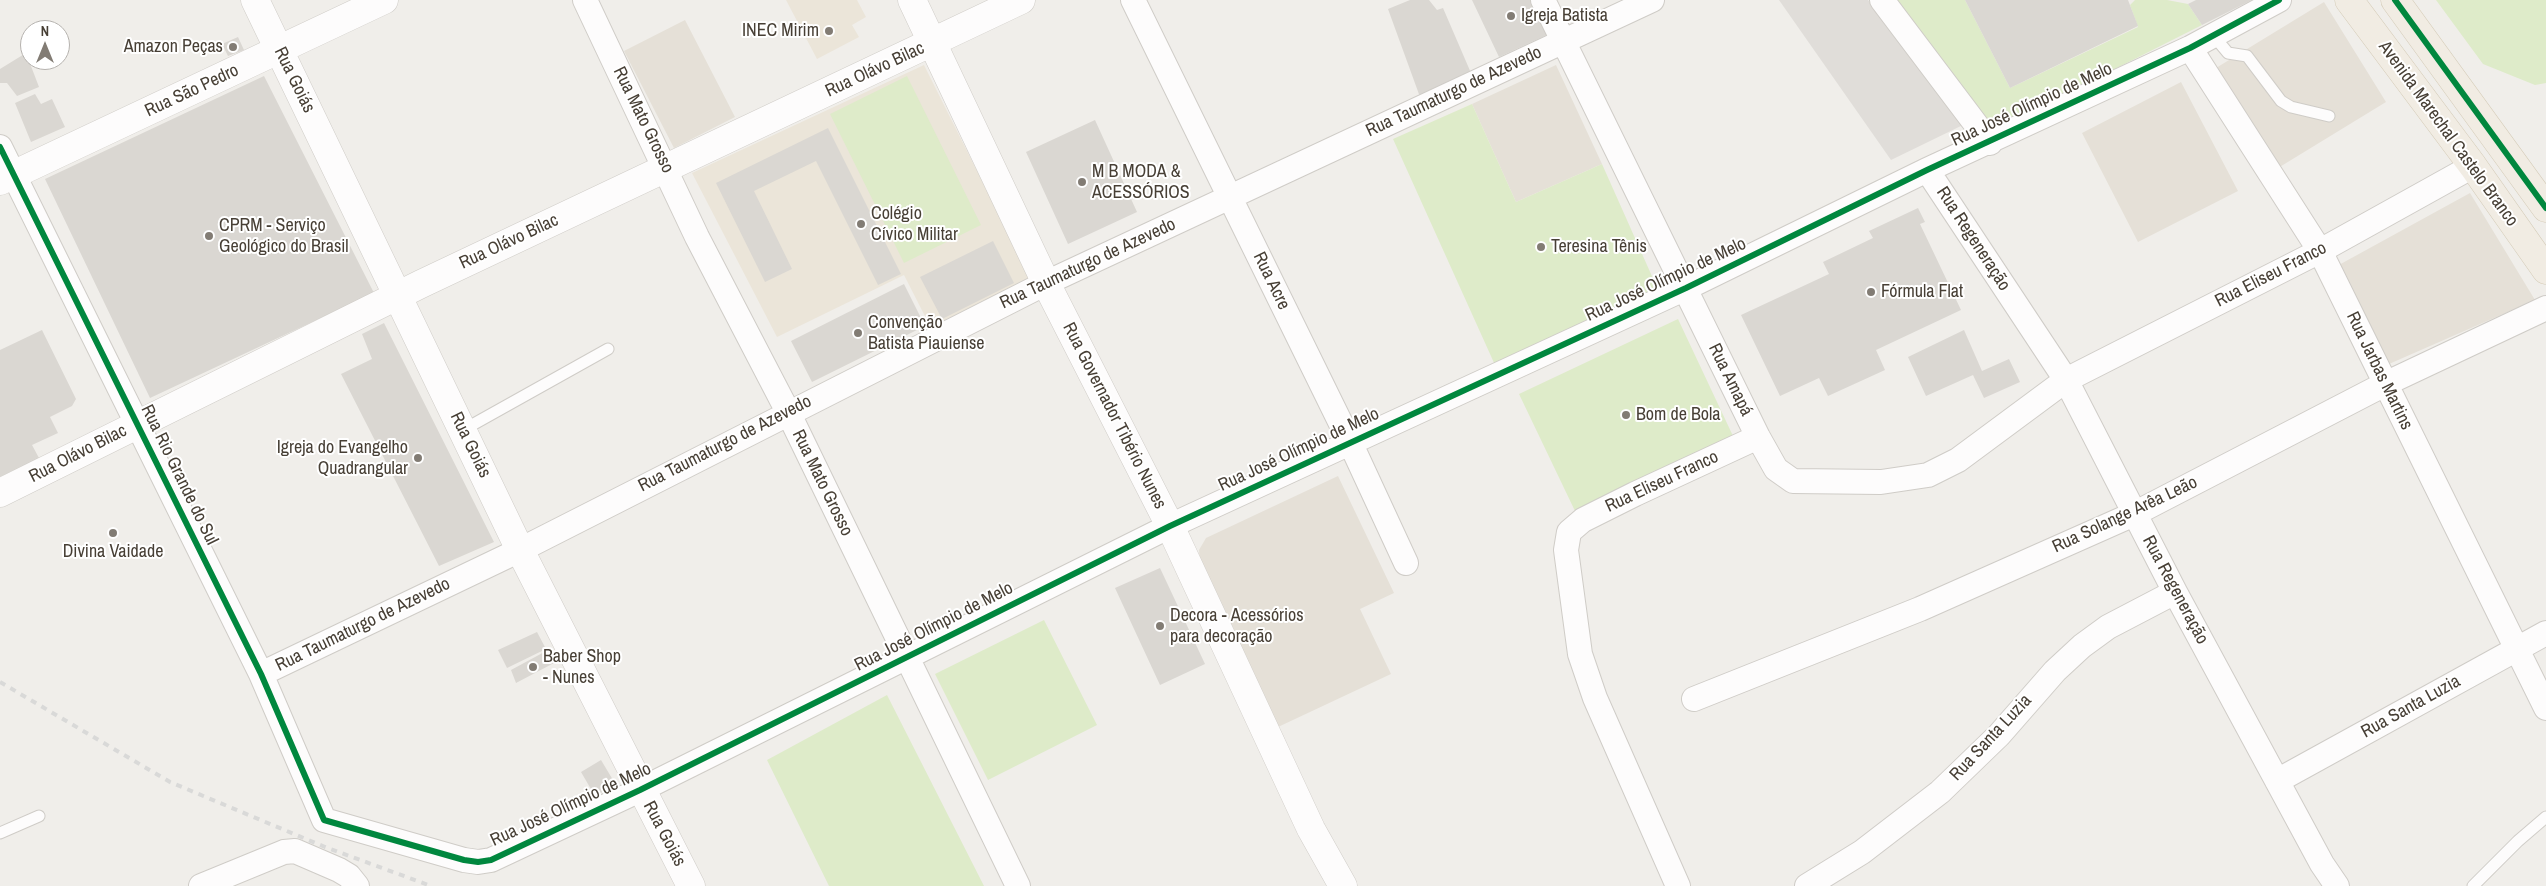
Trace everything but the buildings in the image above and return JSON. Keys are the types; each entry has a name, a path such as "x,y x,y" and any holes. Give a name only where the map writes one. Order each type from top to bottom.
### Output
{"main road":[{"name":"Avenida Marechal Castelo Branco","path":"2349,0 2473,166 2546,270"},
{"name":"Avenida Marechal Castelo Branco","path":"2395,0 2546,208"}],"street":[{"name":"Rua Goiás","path":"255,0 520,550 640,790 691,886"},
{"name":"Rua São Pedro","path":"6,178 384,0"},
{"name":"Rua Mato Grosso","path":"585,0 698,237 788,412 1018,886"},
{"name":"Rua Governador Tibério Nunes","path":"912,0 1046,283 1170,526 1311,829 1343,886"},
{"name":"Rua Olávo Bilac","path":"0,493 398,296 666,168 933,44 1022,0"},
{"name":"Rua Acre","path":"1133,0 1350,442 1406,563"},
{"name":"Rua Amapá","path":"1544,0 1758,437 1776,469 1793,481 1881,482 1928,475 1958,460 2066,380"},
{"name":"Rua Taumaturgo de Azevedo","path":"260,674 520,550 788,412 1046,283 1652,0"},
{"path":"1882,0 1990,142"},
{"name":"Rua José Olímpio de Melo","path":"324,820 464,860 478,862 491,860 640,790 1170,526 1686,288 1928,170 2190,48 2279,0"},
{"name":"Rua Jarbas Martins","path":"2190,48 2320,250 2546,708"},
{"name":"Rua Rio Grande do Sul","path":"0,148 6,178 137,424 260,674 324,820"},
{"name":"Rua Eliseu Franco","path":"2066,380 2320,250 2473,166"},
{"name":"Rua Regeneração","path":"1928,170 2066,380 2175,592 2322,864 2337,886"},
{"name":"Rua Solange Arêa Leão","path":"1694,699 1920,609 2134,514 2385,384 2546,308"},
{"name":"Rua Eliseu Franco","path":"1678,886 1595,698 1580,654 1566,550 1569,532 1583,520 1634,494 1758,437"},
{"name":"Rua Santa Luzia","path":"1807,886 1862,852 1940,792 1999,735 2055,670 2082,646 2108,627 2175,592"},
{"name":"Rua Santa Luzia","path":"2277,781 2546,633"},
{"path":"201,886 284,852 296,851 324,862 349,876 357,886"}],"lane":[{"path":"2213,35 2228,53 2247,56 2281,101 2291,107 2329,116"},
{"path":"463,430 608,348"},
{"path":"0,833 39,816"},
{"path":"2472,886 2518,841 2546,817"}],"shaded area":[{"name":"INEC Mirim","path":"786,0 857,0 866,17 852,25 859,37 817,59"},
{"path":"1779,0 1868,0 1965,124 1891,160"},
{"path":"2324,2 2386,102 2278,168 2216,68"},
{"path":"685,20 735,117 674,148 624,51"},
{"name":"Colégio Cívico Militar","path":"924,65 1032,281 932,330 904,275 777,337 692,173"},
{"path":"1556,65 1602,164 1516,202 1472,104"},
{"path":"2181,82 2238,191 2138,242 2082,133"},
{"path":"2470,193 2535,300 2389,364 2337,266"},
{"path":"1338,476 1394,593 1360,609 1391,674 1278,727 1200,565 1199,550 1206,538"}],"green space":[{"path":"1890,0 1965,0 2010,88 2138,27 2130,5 2135,0 2167,0 2188,4 2202,25 1990,132"},
{"path":"2436,0 2546,0 2546,83 2535,85 2483,64"},
{"path":"907,76 981,225 904,263 830,114"},
{"name":"Teresina Tênis","path":"1472,104 1516,202 1602,164 1659,292 1495,365 1393,139"},
{"name":"Bom de Bola","path":"1678,319 1733,436 1575,511 1519,394"},
{"path":"1044,620 1097,725 988,780 935,674"},
{"path":"887,695 984,886 829,886 767,760"}],"railway":[{"path":"0,682 170,782 325,847 431,886"}],"cycle path":[{"path":"0,147 261,674 324,820 464,860 478,862 491,860 640,790 1170,526 1686,288 1927,170 2190,48 2279,0"},
{"path":"2395,0 2546,208"}],"place":[{"name":"Igreja Batista","path":"1511,16"},
{"name":"INEC Mirim","path":"829,31"},
{"name":"Amazon Peças","path":"233,47"},
{"name":"M B MODA & ACESSÓRIOS","path":"1082,182"},
{"name":"Colégio Cívico Militar","path":"861,224"},
{"name":"CPRM - Serviço Geológico do Brasil","path":"209,236"},
{"name":"Teresina Tênis","path":"1541,247"},
{"name":"Fórmula Flat","path":"1871,292"},
{"name":"Convenção Batista Piauiense","path":"858,333"},
{"name":"Bom de Bola","path":"1626,415"},
{"name":"Igreja do Evangelho Quadrangular","path":"418,458"},
{"name":"Divina Vaidade","path":"113,533"},
{"name":"Decora - Acessórios para decoração","path":"1160,626"},
{"name":"Baber Shop - Nunes","path":"533,667"}]}
